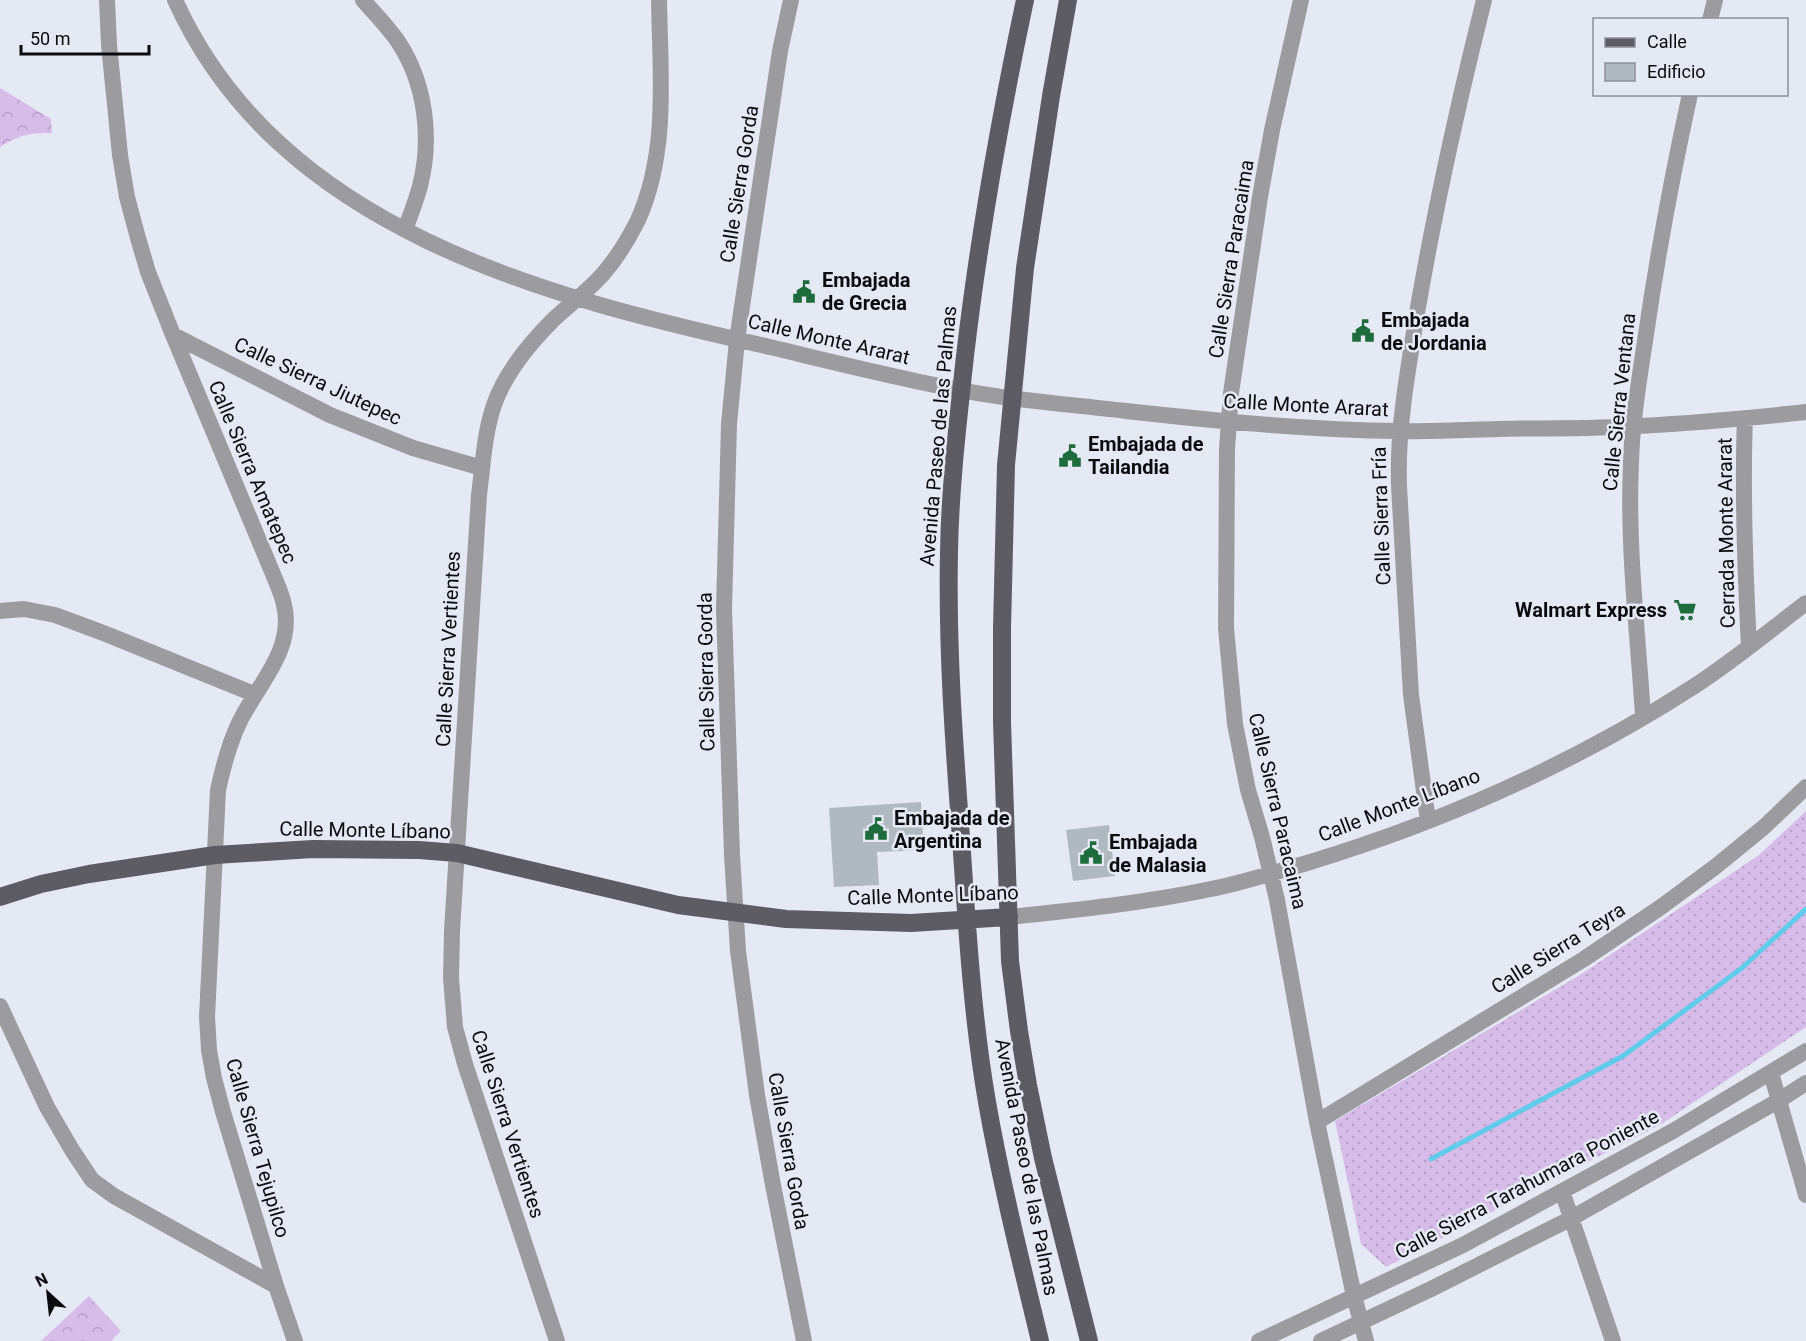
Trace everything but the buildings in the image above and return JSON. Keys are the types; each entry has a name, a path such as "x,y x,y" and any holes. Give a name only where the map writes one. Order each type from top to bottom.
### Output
{"main road":[{"name":"Avenida Paseo de las Palmas","path":"1025,0 988,198 961,390 949,550 949,622 952,714 966,920 976,1020 1000,1169 1040,1341"},
{"name":"Avenida Paseo de las Palmas","path":"1068,0 1025,268 1006,465 1002,722 1010,961 1028,1085 1043,1158 1089,1341"},
{"name":"Calle Monte Líbano","path":"0,897 41,884 88,874 215,855 313,849 419,850 458,853 667,903 786,919 911,923 1009,917"}],"street":[{"name":"Calle Sierra Amatepec","path":"106,0 116,122 127,197 148,272 285,605 286,627 281,650 238,724 226,757 218,790 215,855"},
{"name":"Calle Monte Ararat","path":"175,0 187,28 238,99 264,129 320,179 352,200 438,247 545,289 619,311 961,390 1228,422 1400,431 1634,427 1806,412"},
{"path":"363,0 399,43 410,63 426,122 426,150 420,187 405,230"},
{"name":"Calle Sierra Vertientes","path":"556,1341 468,1076 455,1027 451,978 452,931 478,495 486,437 494,404 506,378 530,345 554,319 605,272 621,250 637,221 651,185 658,146 661,104 659,0"},
{"name":"Calle Sierra Gorda","path":"791,0 780,51 737,340 729,424 724,609 735,913 745,1005 771,1180 804,1341"},
{"name":"Calle Sierra Paracaima","path":"1301,0 1272,129 1260,197 1228,422 1226,628 1235,724 1248,790 1262,837 1283,927 1317,1122 1354,1296 1366,1341"},
{"name":"Calle Sierra Fría","path":"1428,821 1411,695 1399,476 1400,431 1405,385 1429,244 1484,0"},
{"path":"1710,18 1715,0"},
{"name":"Calle Sierra Ventana","path":"1643,717 1630,499 1631,461 1651,301 1677,151 1690,96"},
{"name":"Calle Sierra Jiutepec","path":"173,335 330,415 412,448 482,468"},
{"name":"Cerrada Monte Ararat","path":"1745,418 1744,539 1749,646"},
{"name":"Calle Monte Líbano","path":"1009,917 1094,908 1213,889 1379,839 1428,821 1507,788 1643,717 1695,686 1806,603"},
{"path":"0,610 24,609 54,615 255,694"},
{"name":"Calle Sierra Teyra","path":"1317,1122 1584,959 1661,907 1764,827 1806,788"},
{"name":"Calle Sierra Tejupilco","path":"215,855 208,982 209,1050 223,1112 295,1341"},
{"path":"0,1006 47,1107 92,1180 114,1196 276,1286"},
{"name":"Calle Sierra Tarahumara Poniente","path":"1259,1341 1463,1245 1673,1131 1806,1051"},
{"path":"1771,1073 1806,1195"},
{"path":"1321,1341 1570,1219 1806,1083"},
{"path":"1562,1191 1613,1341"}],"green space":[{"path":"0,88 51,119 52,133 24,136 0,147"},
{"path":"1806,811 1806,1027 1663,1123 1386,1267 1361,1244 1335,1121 1583,973 1759,855"},
{"path":"89,1296 121,1331 111,1341 41,1341"}],"waterway":[{"path":"1431,1159 1623,1056 1742,968 1806,909"}],"place":[{"name":"Embajada de Grecia","path":"804,292"},
{"name":"Embajada de Jordania","path":"1363,331"},
{"name":"Embajada de Tailandia","path":"1070,456"},
{"name":"Walmart Express","path":"1685,610"},
{"name":"Embajada de Argentina","path":"876,829"},
{"name":"Embajada de Malasia","path":"1091,853"}]}
